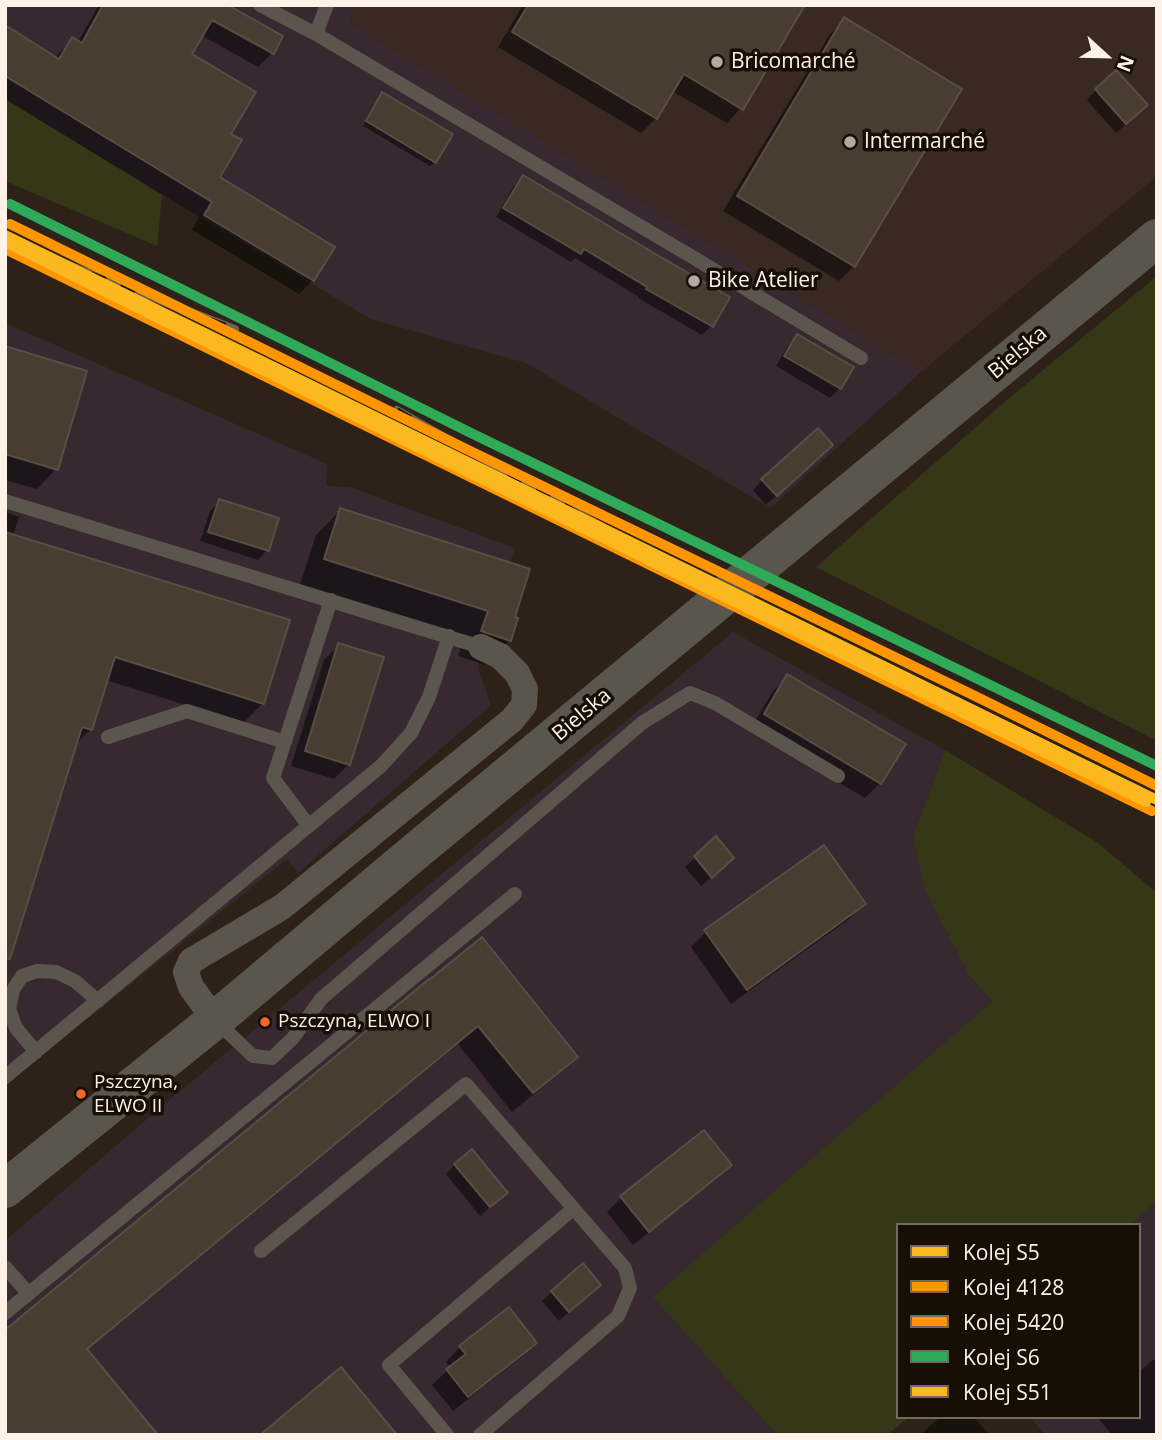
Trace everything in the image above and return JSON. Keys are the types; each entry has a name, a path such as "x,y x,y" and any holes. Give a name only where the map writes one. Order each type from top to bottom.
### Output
{"main road":[{"name":"Bielska","path":"5,1189 215,1020 1157,238"}],"street":[{"path":"215,1020 191,987 186,972 191,961 282,907 512,720 524,705 525,689 517,673 500,656 481,647"}],"lane":[{"path":"260,5 316,34 861,358"},
{"path":"316,34 327,5"},
{"path":"5,500 481,647"},
{"path":"309,826 273,778 331,600"},
{"path":"5,1077 381,766 411,733 429,696 449,636"},
{"path":"215,1020 253,1056 272,1058 293,1038 321,999 642,723 690,693 715,703 838,776"},
{"path":"108,737 187,711 285,742"},
{"path":"5,1314 515,894"},
{"path":"36,1052 16,1028 9,1009 13,990 22,976 37,971 56,972 75,981 98,1000"},
{"path":"261,1251 466,1084 625,1268 629,1288 618,1317 480,1435"},
{"path":"447,1435 388,1365 573,1209"},
{"path":"5,1267 29,1294"}],"shaded area":[{"path":"5,5 356,5 350,23 921,372 770,508 526,363 371,319 5,98"},
{"path":"356,5 1157,5 1157,176 921,372 350,23"},
{"path":"5,323 327,464 326,486 350,487 515,548 481,647 478,668 491,705 298,873 287,859 5,1085"},
{"path":"733,632 945,750 913,836 970,977 992,1001 654,1297 777,1435 5,1435 5,1241 173,1097"},
{"path":"1157,1201 1157,1435 1045,1435 1032,1419 1141,1419 1141,1223 1132,1223"}],"green space":[{"path":"5,98 162,195 157,246 5,181"},
{"path":"1157,276 1157,741 816,567 1007,400"},
{"path":"945,750 1098,843 1157,893 1157,1201 1132,1223 896,1223 896,1419 907,1419 887,1435 777,1435 653,1297 992,1001 970,977 924,887 913,836"}],"building":[{"path":"103,5 228,5 283,36 274,54 212,20 192,54 256,92 231,134 242,140 220,177 335,247 314,281 204,215 212,202 5,76 5,25 59,59 72,37 82,43"},
{"name":"Bricomarché","path":"528,5 805,5 743,110 684,74 657,119 512,32"},
{"name":"Intermarché","path":"844,17 962,89 855,267 737,196"},
{"path":"1116,70 1148,105 1126,124 1095,89"},
{"path":"382,92 453,134 436,163 366,121"},
{"path":"523,175 730,297 713,327 646,289 647,287 584,249 581,254 503,208"},
{"path":"797,334 854,367 841,389 784,356"},
{"path":"5,346 87,371 58,470 5,454"},
{"path":"818,428 833,445 777,496 761,479"},
{"path":"219,499 279,518 269,551 208,532"},
{"path":"340,508 530,569 515,617 518,618 511,641 481,631 488,611 324,559"},
{"path":"5,532 290,620 264,704 115,657 92,730 82,727 10,959 5,958"},
{"path":"338,643 384,657 350,765 305,751"},
{"path":"787,674 906,744 881,784 764,714"},
{"path":"716,836 734,858 712,878 694,856"},
{"path":"824,845 866,904 747,990 704,930"},
{"path":"482,937 578,1057 533,1093 478,1026 87,1349 158,1435 5,1435 5,1330"},
{"path":"704,1130 732,1165 649,1232 620,1196"},
{"path":"472,1149 508,1193 490,1207 454,1164"},
{"path":"583,1263 601,1285 569,1312 551,1291"},
{"path":"509,1307 537,1343 468,1397 446,1369 466,1354 459,1346"},
{"path":"341,1367 397,1435 260,1435"}],"railway":[{"path":"61,262 235,329"},
{"path":"397,410 608,530"}],"rail line":[{"name":"S6","path":"10,204 473,434 1157,766"},
{"name":"5420","path":"10,224 1157,786"},
{"name":"S5","path":"5,235 1157,800"},
{"name":"S51","path":"5,242 457,467 1146,802"},
{"name":"4128","path":"5,249 1152,811"}],"place":[{"name":"Bricomarché","path":"717,62"},
{"name":"Intermarché","path":"850,142"},
{"name":"Bike Atelier","path":"694,281"},
{"name":"Pszczyna, ELWO I","path":"265,1022"},
{"name":"Pszczyna, ELWO II","path":"81,1094"}]}
